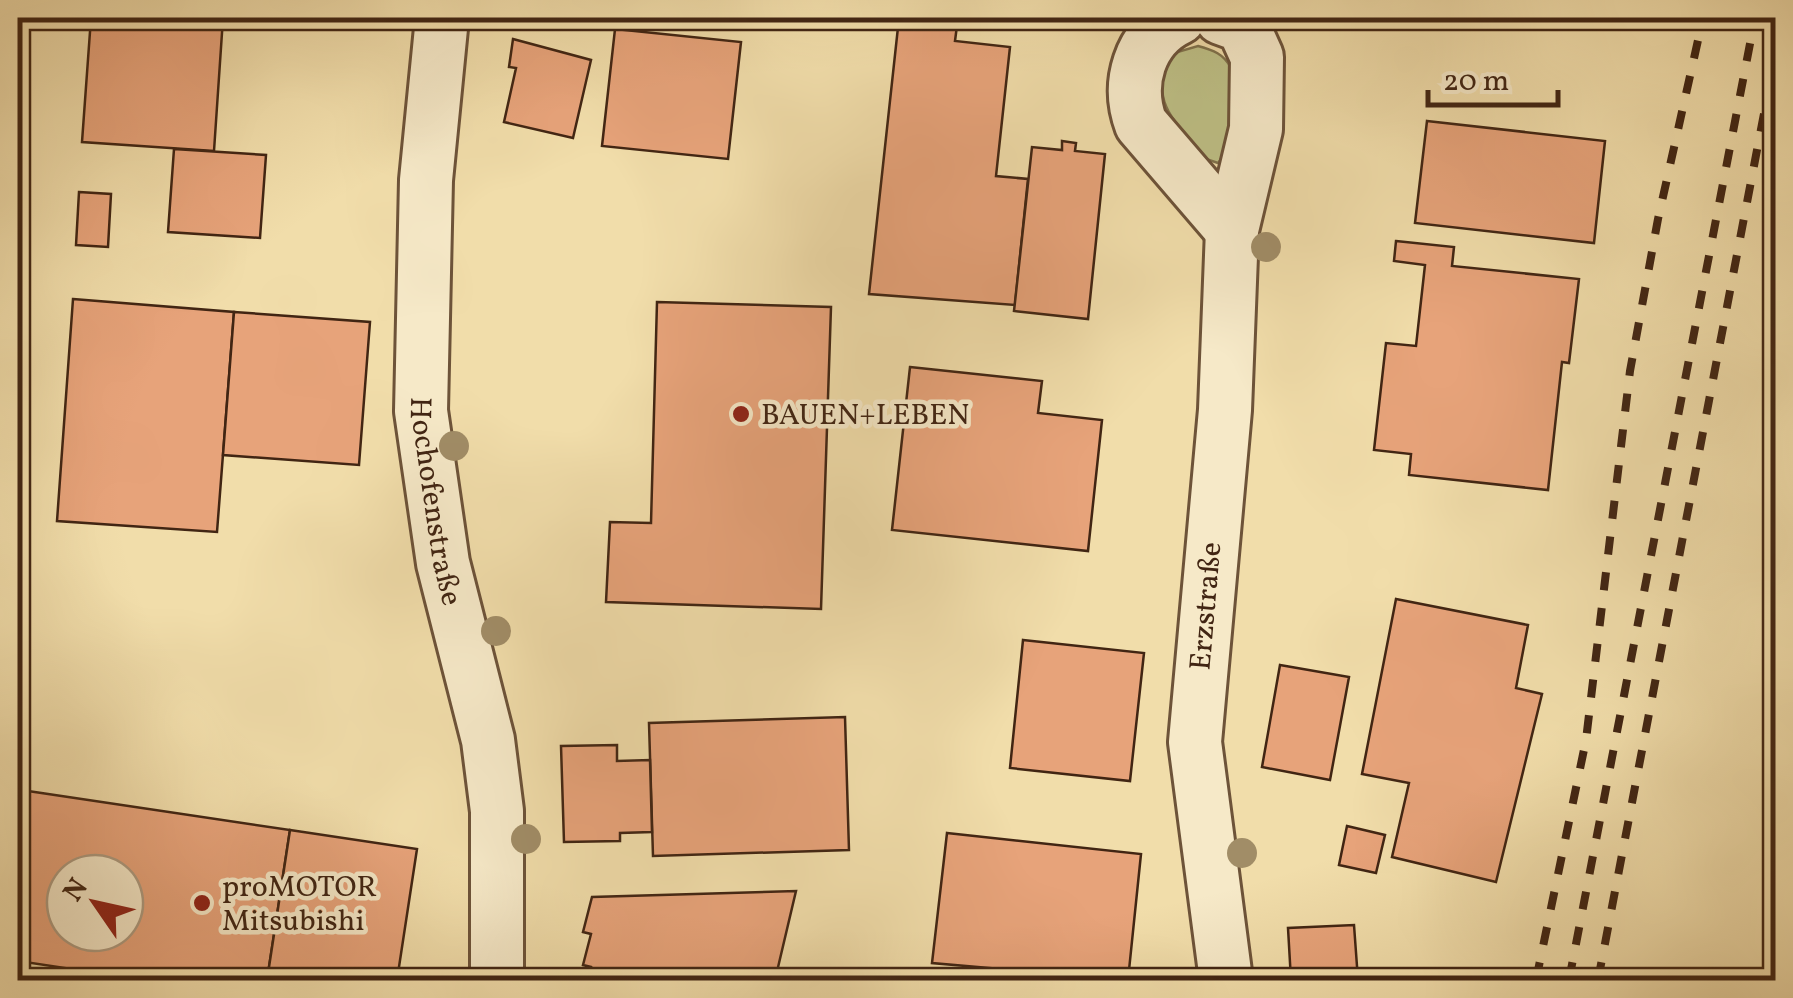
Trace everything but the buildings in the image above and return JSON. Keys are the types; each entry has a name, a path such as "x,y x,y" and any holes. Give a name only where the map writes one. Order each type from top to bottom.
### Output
{"street":[{"name":"Hochofenstraße","path":"442,18 426,180 421,411 443,563 497,811 496,980"},
{"path":"1179,18 1157,34 1142,53 1134,103 1141,124 1232,230"},
{"name":"Erzstraße","path":"1220,18 1243,26 1257,57 1256,129 1232,230 1225,410 1195,742 1226,980"}],"green space":[{"path":"1198,46 1221,56 1233,76 1229,132 1218,163 1206,159 1175,122 1163,98 1162,85 1174,53"}],"railway":[{"path":"1536,980 1586,740 1630,371 1658,219 1703,18"},
{"path":"1569,980 1755,18"},
{"path":"1598,980 1776,51"}],"place":[{"name":"BAUEN+LEBEN","path":"741,414"},
{"name":"proMOTOR Mitsubishi","path":"202,903"}]}
